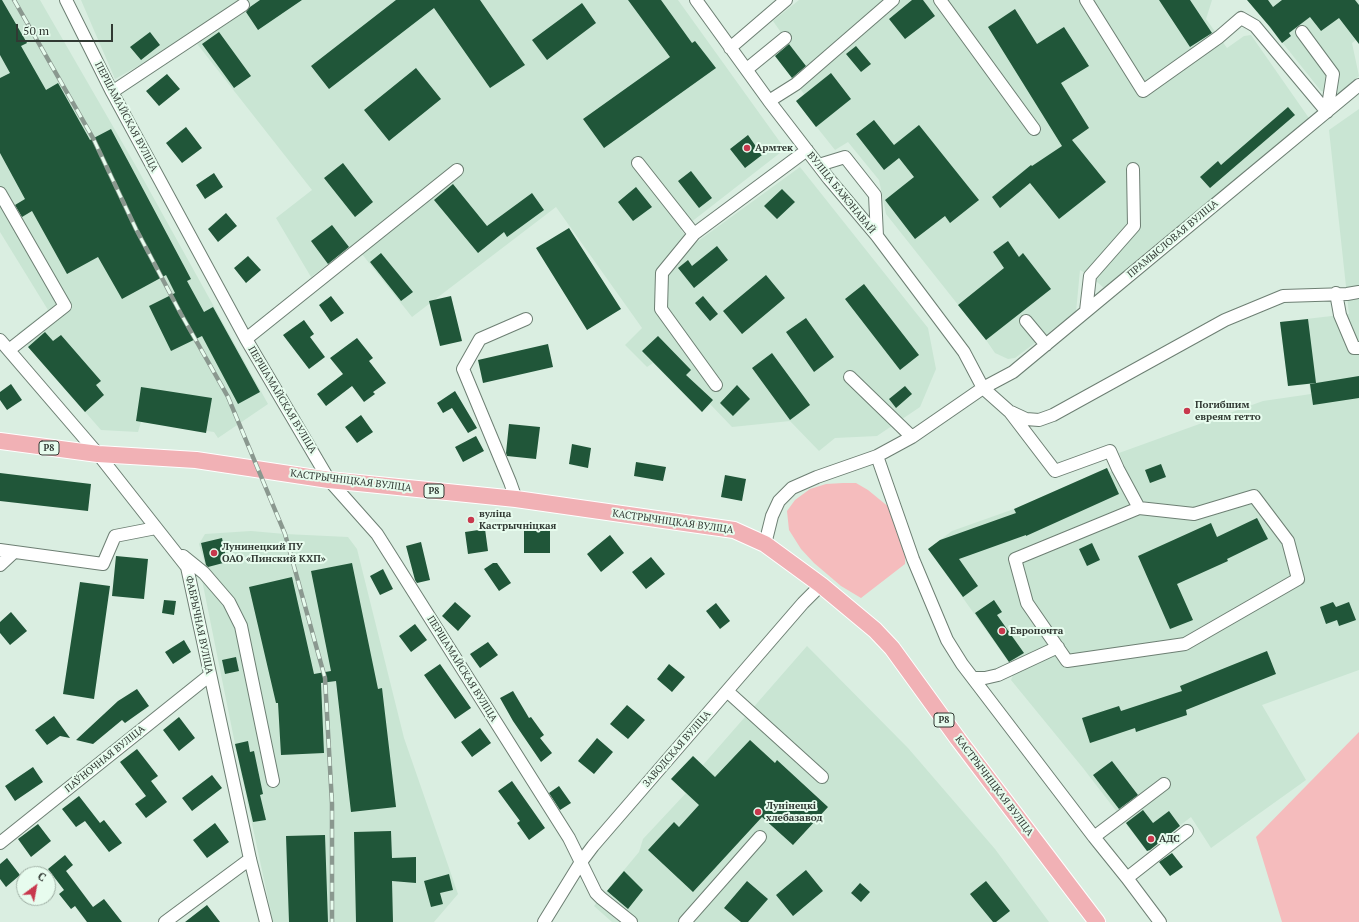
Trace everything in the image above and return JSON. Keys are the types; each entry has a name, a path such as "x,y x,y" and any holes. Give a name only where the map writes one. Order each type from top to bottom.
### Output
{"main road":[{"name":"Р8","path":"0,441 98,454"},
{"name":"КАСТРЫЧНІЦКАЯ ВУЛІЦА","path":"98,454 196,460 329,480 516,499 734,530 766,544 875,630 892,648 958,739 1097,922"}],"street":[{"name":"ПЕРШАМАЙСКАЯ ВУЛІЦА","path":"66,0 112,92 246,339 329,480 377,534 569,838 596,893 631,922"},
{"name":"ВУЛІЦА БАЖЭНАВАЙ","path":"696,0 747,69 769,102 819,166 877,236 964,352 984,388 1010,412"},
{"path":"730,48 786,0"},
{"path":"769,102 796,84 893,0"},
{"path":"940,0 1034,129"},
{"path":"1086,0 1144,91 1240,18 1255,26 1327,112"},
{"path":"112,92 243,5"},
{"path":"1302,32 1333,74 1327,112"},
{"path":"747,69 785,38"},
{"name":"ПРАМЫСЛОВАЯ ВУЛІЦА","path":"766,544 772,516 779,501 792,488 817,477 877,456 912,437 984,388 1013,372 1359,85"},
{"path":"716,385 661,309 662,273 694,234 807,150"},
{"path":"819,166 845,157 875,195 877,236"},
{"path":"638,163 694,234"},
{"path":"1086,311 1090,276 1134,226 1133,169"},
{"path":"246,339 457,170"},
{"path":"0,193 65,306 9,350"},
{"path":"1010,412 1026,419 1039,420 1053,415 1225,320 1284,296 1336,293 1347,294 1359,292"},
{"path":"1336,293 1340,315 1354,348 1359,348"},
{"path":"516,499 463,369 480,339 526,319"},
{"path":"1026,321 1046,345"},
{"name":"ФАБРЫЧНАЯ ВУЛІЦА","path":"0,340 98,454 187,567 250,859 266,922"},
{"path":"850,377 912,437"},
{"path":"1010,412 1055,471 1110,452 1139,508"},
{"path":"877,456 913,559 947,640 962,664 1160,922"},
{"path":"1254,496 1288,541 1298,579 1185,644 1067,661 1027,603 1015,559 1139,508 1194,514 1254,496"},
{"path":"0,550 103,564 115,536 156,528"},
{"path":"171,547 204,573 229,602 241,626 273,781"},
{"path":"0,565 14,552"},
{"name":"ЗАВОДСКАЯ ВУЛІЦА","path":"544,922 581,862 594,846 803,603 821,586"},
{"path":"973,678 985,678 998,675 1058,648"},
{"name":"ПАЎНОЧНАЯ ВУЛІЦА","path":"0,843 210,675"},
{"path":"727,691 822,777"},
{"path":"1094,837 1164,784"},
{"path":"1127,878 1187,831"},
{"path":"685,922 760,837"},
{"path":"165,922 250,859"}],"shaded area":[{"path":"0,0 40,0 137,168 268,404 218,438 214,432 141,422 138,432 101,430 17,334 48,310 0,232"},
{"path":"81,0 678,0 785,149 681,230 694,244 800,167 928,328 936,369 920,407 877,436 835,438 819,451 790,421 732,427 710,404 702,412 653,363 647,367 625,345 642,328 556,207 412,317 354,244 311,277 276,218 312,190 198,45 190,37 115,79"},
{"path":"799,0 1212,0 1206,19 1227,48 1244,36 1251,35 1311,121 1147,251 1104,288 1080,270 1076,312 1015,358 1008,359 995,353 886,214 879,180 848,142 835,150 796,101 804,94 775,55 789,44 773,21"},
{"path":"1247,0 1359,0 1359,38 1352,43 1359,76 1337,95 1321,91"},
{"path":"1359,109 1359,670 1262,705 1306,780 1211,848 1191,817 1147,851 1083,768 1011,680 1015,671 928,549 952,531 1014,509 1107,468 1109,472 1125,467 1119,453 1263,401 1311,394 1309,384 1288,386 1280,322 1349,314 1329,130"},
{"path":"856,483 868,490 890,508 906,545 905,564 861,598 841,586 814,563 801,549 789,530 787,511 795,500 810,489 826,484"},
{"path":"251,531 348,537 357,549 404,738 458,894 434,922 273,922 201,575 207,571 199,544 205,534"},
{"name":"Лунінецкі хлебазавод","path":"807,646 908,748 995,849 1049,922 612,922 594,906 639,852 643,839 686,793 671,779 693,756 703,765"},
{"path":"1359,732 1359,922 1282,922 1256,837"}],"building":[{"path":"0,0 2,0 27,43 21,46 46,90 58,83 90,140 111,129 191,279 187,281 204,312 213,307 260,392 238,404 202,336 171,351 149,306 175,293 166,275 122,299 98,257 67,274 32,211 22,217 15,205 25,199 0,153 0,78 10,73 0,55"},
{"path":"260,0 302,0 258,30 246,12"},
{"path":"396,0 480,0 525,65 490,88 434,8 329,89 311,66"},
{"path":"628,0 661,0 692,43 695,41 716,68 604,148 583,119 670,57"},
{"path":"912,0 923,0 935,16 905,39 889,19"},
{"path":"1159,0 1190,0 1212,33 1190,47"},
{"path":"1247,0 1268,0 1273,7 1282,0 1355,0 1359,5 1359,44 1339,18 1321,31 1310,17 1289,33 1291,36 1282,43"},
{"path":"582,3 596,23 547,60 532,40"},
{"path":"1015,9 1037,44 1064,27 1089,66 1061,83 1089,128 1072,140 1106,182 1059,219 1030,183 1000,208 992,197 1031,165 1032,166 1062,146 988,27"},
{"path":"150,32 160,45 141,60 130,47"},
{"path":"219,32 251,76 234,88 202,44"},
{"path":"789,44 806,66 792,78 775,56"},
{"path":"856,46 871,64 861,72 846,54"},
{"path":"416,68 441,99 389,141 364,110"},
{"path":"831,73 851,99 816,127 796,101"},
{"path":"167,74 180,89 159,106 146,91"},
{"path":"1288,107 1295,115 1210,188 1200,177 1218,161 1221,165"},
{"path":"874,120 894,145 919,125 979,200 950,223 945,216 915,239 885,200 914,177 899,158 884,170 856,134"},
{"path":"186,127 202,148 182,163 166,143"},
{"path":"748,135 762,155 745,168 730,149"},
{"path":"343,163 373,202 355,217 324,178"},
{"path":"691,171 712,198 699,208 678,181"},
{"path":"214,173 223,187 205,199 196,185"},
{"path":"453,184 487,226 532,193 544,210 507,237 504,232 478,253 434,200"},
{"path":"636,187 652,207 633,221 618,202"},
{"path":"782,189 795,202 777,219 764,206"},
{"path":"226,213 237,226 218,242 208,229"},
{"path":"332,225 349,247 328,264 311,241"},
{"path":"569,228 621,309 587,330 536,248"},
{"path":"1008,241 1019,257 1023,253 1051,289 986,340 958,305 1004,268 993,252"},
{"path":"717,246 728,260 694,288 678,268 688,260 692,266"},
{"path":"381,253 413,292 401,301 370,262"},
{"path":"248,256 261,270 246,283 234,268"},
{"path":"766,275 785,298 742,334 723,311"},
{"path":"864,284 919,355 900,370 845,299"},
{"path":"331,296 344,313 331,322 319,305"},
{"path":"451,296 462,341 440,346 429,301"},
{"path":"703,296 718,314 710,321 695,303"},
{"path":"806,318 834,357 814,372 786,332"},
{"path":"1308,319 1316,383 1288,386 1280,322"},
{"path":"304,320 314,334 310,337 325,357 309,369 283,335"},
{"path":"45,332 53,341 61,335 101,381 96,385 104,395 85,412 28,347"},
{"path":"658,336 691,370 686,375 713,400 702,412 642,351"},
{"path":"357,338 373,358 369,361 386,383 373,392 375,394 364,402 352,386 326,406 317,394 343,374 330,358"},
{"path":"548,344 553,367 483,383 478,360"},
{"path":"772,353 810,405 790,420 752,368"},
{"path":"1359,376 1359,398 1313,405 1310,384"},
{"path":"11,384 22,400 7,410 0,400 0,392"},
{"path":"737,385 750,399 733,416 720,403"},
{"path":"905,386 912,394 896,408 889,399"},
{"path":"141,387 212,398 206,433 136,421"},
{"path":"455,391 477,428 468,433 452,408 443,413 437,403"},
{"path":"361,415 373,432 357,443 345,427"},
{"path":"509,424 540,427 536,459 507,456"},
{"path":"476,436 484,451 463,462 455,447"},
{"path":"572,444 591,448 588,468 569,464"},
{"path":"636,462 666,467 663,481 634,476"},
{"path":"1161,464 1166,477 1150,483 1145,470"},
{"path":"1107,468 1119,494 1026,536 959,559 978,586 963,597 928,549 940,540 1016,513 1014,509"},
{"path":"0,473 91,484 88,511 0,501"},
{"path":"725,475 746,479 742,501 721,497"},
{"path":"1257,518 1268,539 1227,559 1228,561 1177,584 1193,620 1170,629 1138,556 1211,523 1217,537"},
{"path":"485,529 488,551 468,554 465,532"},
{"path":"524,530 550,530 550,553 524,553"},
{"path":"610,535 624,553 601,572 587,554"},
{"name":"Лунинецкий ПУ ОАО «Пинский КХП»","path":"222,538 227,562 208,567 206,565 201,543"},
{"path":"421,542 430,580 417,583 406,546"},
{"path":"1092,543 1100,560 1087,566 1079,549"},
{"path":"116,556 148,559 144,599 112,596"},
{"path":"651,557 665,574 646,589 632,572"},
{"path":"352,563 378,689 382,688 396,807 351,812 336,681 321,683 324,753 281,755 278,703 276,703 249,587 292,577 314,674 331,671 311,571"},
{"path":"493,563 497,563 511,583 499,591 484,569"},
{"path":"383,569 393,589 380,595 370,576"},
{"path":"80,582 110,586 94,699 63,694"},
{"path":"164,600 176,601 174,615 162,613"},
{"path":"994,600 1002,612 997,615 1024,653 1009,662 975,613"},
{"path":"455,602 471,616 458,631 442,616"},
{"path":"1333,602 1336,607 1349,602 1356,620 1339,626 1337,620 1326,624 1320,607"},
{"path":"716,603 730,621 720,629 706,611"},
{"path":"11,612 27,631 10,645 0,633 0,622"},
{"path":"415,624 427,640 411,652 399,636"},
{"path":"184,640 191,652 173,664 165,652"},
{"path":"488,642 498,655 480,668 470,654"},
{"path":"1267,651 1276,674 1186,710 1187,715 1136,732 1135,728 1090,743 1082,718 1119,706 1121,711 1182,691 1180,686"},
{"path":"236,657 239,671 225,674 222,660"},
{"path":"440,664 471,708 455,719 424,675"},
{"path":"669,664 685,677 672,692 657,679"},
{"path":"137,689 149,706 125,723 122,720 93,744 76,740 118,701"},
{"path":"513,691 529,718 531,717 544,735 540,738 552,753 541,762 513,721 500,698"},
{"path":"627,705 645,720 628,739 610,724"},
{"path":"54,716 70,738 60,736 47,745 35,730"},
{"path":"179,717 195,738 179,751 163,730"},
{"path":"480,728 491,743 472,757 461,742"},
{"path":"597,738 613,752 594,774 578,761"},
{"name":"Лунінецкі хлебазавод","path":"750,740 775,763 777,760 828,807 793,845 762,817 693,892 648,850 674,822 679,827 699,805 671,779 693,756 715,777"},
{"path":"248,741 250,752 254,751 263,794 260,795 266,820 253,822 235,744"},
{"path":"137,749 158,776 151,781 167,802 146,818 135,804 146,796 120,762"},
{"path":"1112,761 1138,795 1119,809 1093,775"},
{"path":"33,767 43,782 15,801 5,786"},
{"path":"212,775 222,788 192,811 182,798"},
{"path":"512,781 545,828 529,840 517,823 520,821 498,791"},
{"path":"559,786 571,803 560,810 549,793"},
{"path":"79,796 100,823 104,820 122,843 109,852 85,821 76,827 62,809"},
{"name":"АДС","path":"1143,810 1153,823 1169,811 1180,826 1147,851 1126,823"},
{"path":"215,823 229,842 207,858 193,840"},
{"path":"38,824 51,841 31,857 18,839"},
{"path":"391,831 392,858 416,857 416,883 392,881 393,922 356,922 354,832"},
{"path":"325,835 328,922 289,922 286,836"},
{"path":"1172,853 1183,867 1170,876 1159,862"},
{"path":"65,855 73,865 66,871 93,907 104,899 122,922 87,922 75,906 71,909 59,894 64,890 56,880 56,866 52,866"},
{"path":"7,858 16,870 16,878 6,887 0,879 0,864"},
{"path":"806,870 823,891 793,916 776,895"},
{"path":"624,871 643,890 628,909 607,891"},
{"path":"449,874 453,890 440,893 443,904 431,907 424,881"},
{"path":"747,881 768,899 748,922 741,922 724,908"},
{"path":"986,881 1010,911 996,922 993,922 970,894"},
{"path":"860,883 870,892 861,902 851,893"},
{"path":"207,905 220,922 185,922"}],"railway":[{"path":"14,0 93,138 136,229 181,314 228,397 285,534 325,678 332,804 332,922"}],"place":[{"name":"Армтек","path":"747,148"},
{"name":"Погибшим евреям гетто","path":"1187,411"},
{"name":"вуліца Кастрычніцкая","path":"471,520"},
{"name":"Лунинецкий ПУ ОАО «Пинский КХП»","path":"214,553"},
{"name":"Европочта","path":"1002,631"},
{"name":"Лунінецкі хлебазавод","path":"758,812"},
{"name":"АДС","path":"1151,839"}]}
